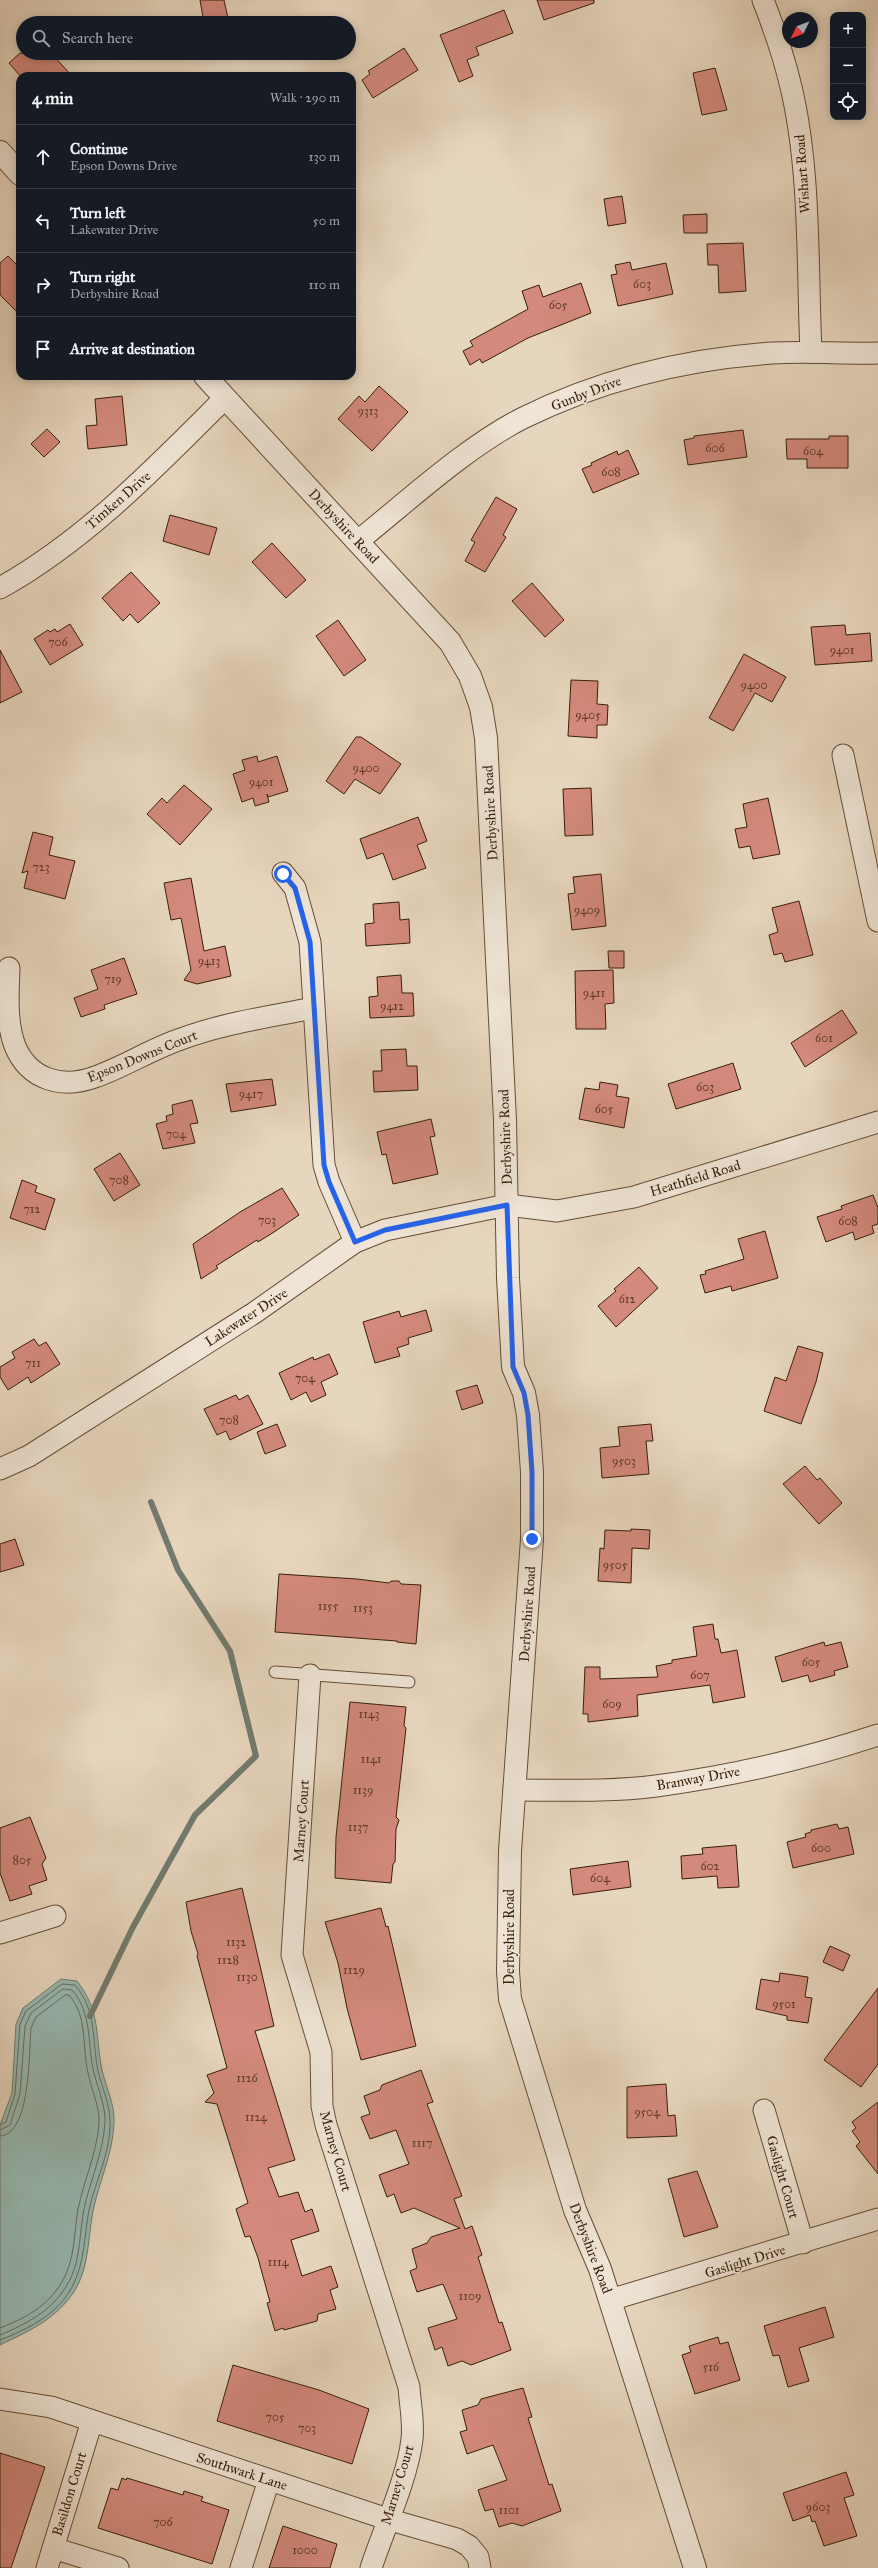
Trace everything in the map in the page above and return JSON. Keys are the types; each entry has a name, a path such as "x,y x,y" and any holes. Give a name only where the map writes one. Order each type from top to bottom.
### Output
{"street":[{"name":"Wishart Road","path":"764,0 791,87 798,125 804,180 811,352"},
{"path":"0,152 16,170"},
{"name":"Gunby Drive","path":"358,541 478,446 522,419 599,385 666,368 771,354 811,352 878,353"},
{"name":"Derbyshire Road","path":"209,380 450,642 470,676 481,707 486,738 495,891 513,1367 524,1393 528,1415 532,1472 528,1599 510,1858 508,1971 510,1999 575,2210 600,2268 695,2568"},
{"name":"Timken Drive","path":"0,588 23,575 92,524 161,462 225,398"},
{"path":"843,755 878,921"},
{"path":"283,874 295,888 303,912 310,942 324,1165 329,1182 355,1242"},
{"name":"Epson Downs Court","path":"9,968 8,1000 15,1045 35,1074 60,1083 95,1078 167,1044 222,1026 313,1008"},
{"name":"Heathfield Road","path":"507,1205 556,1211 634,1197 878,1122"},
{"name":"Lakewater Drive","path":"0,1469 28,1456 254,1313 355,1242 385,1230 507,1205"},
{"name":"Marney Court","path":"310,1675 292,1955 321,2052 322,2106 326,2125 409,2387 412,2439 405,2468 371,2568"},
{"name":"Branway Drive","path":"514,1790 615,1789 656,1786 737,1772 845,1746 878,1735"},
{"path":"0,1933 55,1916"},
{"name":"Gaslight Court","path":"764,2110 803,2243"},
{"name":"Gaslight Drive","path":"610,2300 803,2243 878,2219"},
{"name":"Southwark Lane","path":"0,2398 51,2407 387,2519 457,2539 469,2546 479,2562"},
{"name":"Basildon Court","path":"46,2568 92,2421"},
{"path":"241,2568 269,2480"},
{"path":"53,2548 118,2568"}],"lane":[{"path":"276,1672 409,1682"}],"water":[{"path":"61,1979 77,1981 85,1992 94,2014 102,2070 114,2116 113,2134 93,2211 86,2262 80,2281 68,2300 60,2309 32,2329 0,2345 0,2125 12,2093 16,2024 23,2008"}],"building":[{"path":"200,0 224,0 227,16 203,16"},
{"path":"537,0 594,0 594,3 544,20"},
{"path":"504,10 513,33 476,47 479,55 467,60 473,76 459,82 440,35"},
{"path":"404,48 418,70 373,98 362,80 370,74 368,71"},
{"path":"16,57 16,60 57,60 68,72 17,72 9,63"},
{"path":"715,68 727,110 702,115 693,73"},
{"path":"622,196 626,223 608,226 604,199"},
{"path":"707,214 707,233 684,233 683,215"},
{"path":"743,243 746,291 719,293 718,265 708,265 707,244"},
{"path":"8,256 16,264 16,311 0,295 0,263"},
{"path":"630,262 632,270 666,263 673,294 618,306 611,275 617,274 615,265"},
{"path":"581,283 591,313 528,338 482,363 480,359 470,365 463,351 473,346 470,341 528,309 522,291 539,285 543,297"},
{"path":"379,386 408,412 372,451 338,419 359,396 365,402"},
{"path":"122,396 127,445 88,449 86,426 97,425 95,399"},
{"path":"47,429 60,442 44,457 31,444"},
{"path":"743,430 747,457 688,465 684,440 694,438 694,436"},
{"path":"829,436 848,436 848,468 807,468 807,459 787,459 786,439 829,439"},
{"path":"628,450 639,474 593,493 582,469 592,465 591,463 617,451 618,455"},
{"path":"496,497 517,509 503,535 506,537 485,572 465,561 475,542 471,540"},
{"path":"170,515 217,528 209,555 163,541"},
{"path":"272,543 306,580 286,598 252,562"},
{"path":"131,572 160,603 138,623 130,614 123,621 102,598"},
{"path":"532,583 564,620 545,637 512,601"},
{"path":"338,620 366,660 344,676 316,636"},
{"path":"70,624 83,645 50,665 34,639 48,630 50,632 55,629 57,632"},
{"path":"845,625 846,635 870,633 872,661 815,665 811,627"},
{"path":"0,650 22,692 0,703"},
{"path":"744,654 786,677 772,702 755,693 733,731 709,718"},
{"path":"571,680 598,681 597,704 608,705 607,725 597,725 597,738 568,736"},
{"path":"356,737 361,737 401,764 380,794 355,779 344,794 326,781"},
{"path":"257,756 258,762 277,756 288,791 268,797 267,794 269,802 255,806 253,798 242,802 233,774 245,770 242,760"},
{"path":"184,785 212,809 180,845 147,814 162,798 167,803"},
{"path":"591,788 593,835 565,836 563,789"},
{"path":"768,798 780,854 753,859 750,846 739,848 735,829 747,827 743,804"},
{"path":"418,817 427,841 417,845 426,868 393,880 383,853 367,859 360,839"},
{"path":"33,832 53,837 49,855 75,861 65,899 24,888 28,871 22,873"},
{"path":"601,874 606,926 572,930 568,894 575,893 573,877"},
{"path":"191,878 204,951 225,946 231,976 197,984 184,980 191,970 181,918 171,920 164,883"},
{"path":"799,901 813,955 785,962 782,953 774,955 769,935 778,932 772,908"},
{"path":"399,902 400,920 409,919 410,943 366,946 365,924 374,923 373,904"},
{"path":"608,951 624,951 624,968 609,968"},
{"path":"124,958 137,994 104,1005 105,1009 81,1017 74,998 98,989 91,970"},
{"path":"613,970 614,1003 605,1004 606,1029 576,1029 575,971"},
{"path":"401,975 402,993 413,993 414,1016 370,1018 369,997 378,996 377,977"},
{"path":"842,1010 857,1033 805,1067 791,1043"},
{"path":"406,1049 407,1066 417,1066 418,1090 374,1092 373,1071 382,1071 381,1050"},
{"path":"733,1063 741,1089 676,1109 668,1084"},
{"path":"272,1079 276,1105 231,1112 226,1084"},
{"path":"600,1082 618,1085 616,1096 629,1098 624,1128 579,1119 585,1088 599,1090"},
{"path":"192,1100 198,1123 190,1124 195,1143 163,1149 156,1124 167,1121 166,1116 173,1114 172,1105"},
{"path":"431,1119 435,1136 430,1137 438,1174 393,1184 386,1154 382,1155 377,1132"},
{"path":"120,1153 140,1185 114,1201 94,1169"},
{"path":"22,1180 37,1186 35,1192 55,1199 45,1230 10,1218"},
{"path":"282,1188 299,1215 258,1242 257,1240 216,1266 218,1268 201,1279 193,1244 240,1212"},
{"path":"873,1195 878,1208 878,1224 872,1226 874,1233 855,1240 853,1232 826,1242 817,1217 842,1209 841,1206"},
{"path":"765,1231 778,1278 732,1291 731,1286 705,1293 700,1275 706,1274 705,1271 744,1259 738,1239"},
{"path":"639,1267 658,1288 616,1327 598,1306 616,1291 614,1289"},
{"path":"426,1310 432,1331 408,1338 409,1344 397,1348 400,1356 375,1363 363,1322 399,1311 401,1317"},
{"path":"34,1339 39,1346 46,1342 60,1364 31,1383 28,1377 8,1390 0,1377 0,1367 15,1358 12,1352"},
{"path":"798,1346 823,1353 816,1382 801,1424 764,1411 775,1377 786,1381"},
{"path":"329,1354 338,1374 321,1382 326,1395 311,1402 306,1392 291,1400 279,1373 313,1357 314,1360"},
{"path":"477,1385 483,1403 462,1410 456,1391"},
{"path":"236,1395 239,1400 248,1395 263,1424 230,1440 226,1431 217,1435 204,1409"},
{"path":"277,1424 286,1446 265,1454 257,1432"},
{"path":"651,1424 653,1441 646,1441 649,1474 602,1478 600,1448 620,1446 618,1427"},
{"path":"805,1466 817,1480 820,1478 842,1503 819,1524 783,1484"},
{"path":"631,1529 650,1530 649,1549 632,1548 631,1583 598,1581 600,1548 604,1549 605,1530 631,1531"},
{"path":"15,1539 24,1565 0,1572 0,1544"},
{"path":"279,1574 357,1579 389,1583 391,1581 399,1581 401,1584 421,1585 416,1644 397,1641 275,1632"},
{"path":"713,1624 715,1639 718,1639 721,1653 737,1650 745,1697 713,1703 710,1685 637,1695 638,1716 588,1722 588,1714 583,1714 585,1667 600,1667 600,1679 658,1677 656,1666 672,1663 672,1660 697,1656 693,1627"},
{"path":"824,1642 825,1646 841,1642 848,1667 834,1671 835,1675 810,1682 808,1675 782,1682 775,1657"},
{"path":"350,1702 406,1707 404,1726 406,1728 396,1817 399,1820 396,1829 395,1862 393,1864 391,1883 335,1878 336,1837"},
{"path":"30,1817 46,1858 42,1864 47,1880 29,1886 32,1894 10,1901 0,1873 0,1828"},
{"path":"837,1824 839,1829 848,1827 854,1854 793,1868 787,1842 806,1837 805,1834 811,1832 811,1830"},
{"path":"736,1845 739,1887 718,1888 717,1876 682,1879 681,1856 703,1854 702,1848"},
{"path":"628,1861 631,1887 573,1895 570,1869"},
{"path":"242,1888 274,2026 255,2031 295,2160 268,2168 279,2197 298,2192 305,2212 312,2209 319,2231 291,2240 302,2276 331,2266 338,2287 330,2290 336,2309 318,2314 317,2321 275,2331 267,2303 270,2302 258,2258 250,2236 245,2237 236,2209 248,2203 217,2104 205,2102 214,2093 207,2075 227,2068 197,1956 198,1954 191,1931 186,1902"},
{"path":"381,1908 386,1927 388,1926 416,2046 361,2060 347,2008 338,1963 325,1922"},
{"path":"830,1946 850,1955 843,1971 823,1962"},
{"path":"780,1973 808,1977 805,1997 812,1998 808,2023 787,2020 787,2016 756,2009 761,1979 779,1982"},
{"path":"878,1988 878,2064 861,2087 824,2060"},
{"path":"421,2070 433,2102 427,2104 462,2196 454,2199 465,2229 472,2226 482,2255 478,2257 499,2323 502,2322 511,2350 471,2365 462,2361 448,2366 442,2347 435,2350 428,2328 457,2319 443,2284 417,2292 410,2271 417,2268 412,2249 427,2243 431,2237 460,2228 414,2208 401,2213 394,2194 387,2197 379,2175 409,2164 396,2130 370,2139 361,2117 370,2114 364,2096 380,2090 382,2085"},
{"path":"666,2084 668,2116 675,2115 677,2136 627,2138 627,2087"},
{"path":"878,2102 878,2174 856,2146 860,2142 852,2131 856,2128 852,2122"},
{"path":"697,2171 718,2227 684,2237 668,2179"},
{"path":"825,2307 834,2337 799,2348 809,2381 788,2387 779,2355 773,2356 764,2326"},
{"path":"718,2337 720,2344 728,2342 740,2380 695,2394 682,2355 691,2352 689,2346"},
{"path":"233,2365 319,2390 369,2409 352,2464 217,2421"},
{"path":"523,2388 532,2417 528,2418 549,2485 552,2484 561,2511 522,2526 512,2523 499,2527 493,2509 485,2511 478,2490 507,2480 493,2445 467,2454 460,2432 467,2430 462,2410 478,2405 481,2399"},
{"path":"0,2453 45,2467 11,2568 0,2568"},
{"path":"846,2472 854,2495 844,2498 857,2536 824,2546 815,2521 812,2522 810,2515 793,2521 783,2493"},
{"path":"122,2478 126,2480 127,2478 183,2495 184,2491 203,2497 201,2501 229,2510 212,2564 98,2528 111,2488 118,2490"},
{"path":"283,2526 337,2544 330,2568 269,2568"}],"waterway":[{"path":"90,2016 133,1927 195,1815 256,1756 230,1651 178,1570 151,1502"}],"route":[{"path":"283,874 295,888 303,912 310,942 324,1165 345,1222 355,1242 385,1230 507,1205 508,1278 513,1367 524,1393 528,1415 532,1472 532,1539"}]}
